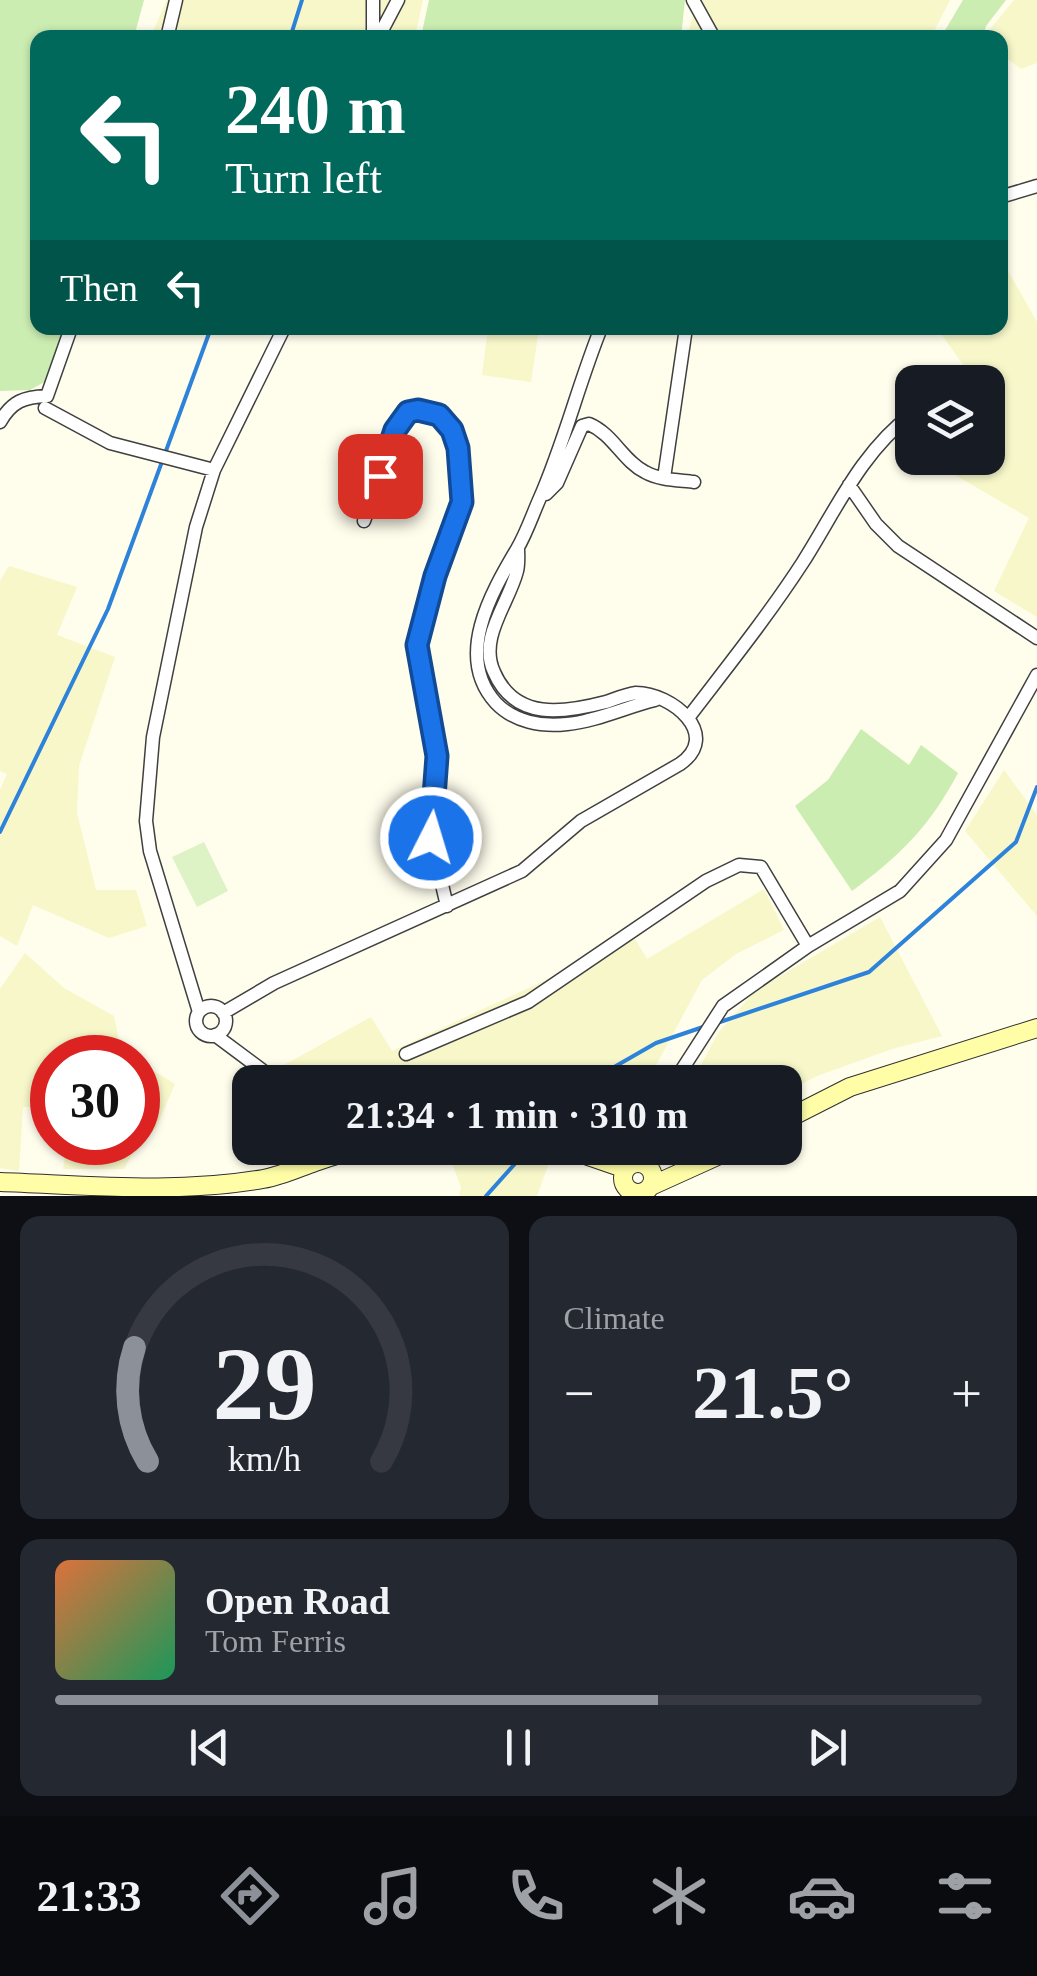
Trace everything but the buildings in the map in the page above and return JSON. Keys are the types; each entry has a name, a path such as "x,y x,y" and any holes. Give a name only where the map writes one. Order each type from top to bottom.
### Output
{"street":[{"path":"171,30 176,0"},
{"path":"373,0 375,30"},
{"path":"380,30 398,0"},
{"path":"693,0 710,30"},
{"path":"1008,195 1037,186"},
{"path":"0,422 8,406 26,397 47,396 68,335"},
{"path":"255,1065 215,1035 199,1030 199,1012 150,851 146,821 153,737 196,527 214,470 281,335"},
{"path":"223,1013 274,983 522,871 581,821 688,758 698,743 688,718 658,699 636,693 570,711 546,712 513,699 492,670 491,642 517,570 518,548 572,417 582,375 598,335"},
{"path":"664,478 685,335"},
{"path":"45,408 110,442 214,470"},
{"path":"364,520 401,418 418,410 439,415 452,430 458,448 462,502 435,576 417,645 437,756 431,838 447,906"},
{"path":"538,504 556,483 582,426 590,424 648,474 694,482"},
{"path":"688,718 801,564 876,447 895,430"},
{"path":"849,485 876,524 898,546 1037,638"},
{"path":"685,1065 723,1006 808,946 900,891 946,840 1037,675"},
{"path":"406,1054 528,1002 706,880 739,865 761,867 808,946"},
{"path":"199,1012 211,1006 223,1013"},
{"path":"215,1035 224,1027 223,1013"},
{"path":"802,1112 850,1088 1037,1028"},
{"path":"277,1176 286,1165"},
{"path":"0,1182 151,1192 221,1190 303,1165"},
{"path":"629,1168 680,1173 697,1165"}],"green space":[{"path":"0,0 144,0 136,30 30,30 30,335 62,335 48,380 30,390 0,391"},
{"path":"167,0 423,0 417,30 154,30"},
{"path":"429,0 685,0 682,30 423,30"},
{"path":"697,0 950,0 935,30 689,30"},
{"path":"963,0 1006,0 985,30 945,30"},
{"path":"1014,0 1037,0 1037,63 1021,69 1008,59 1008,30 991,28"},
{"path":"1008,271 1037,322 1037,617 994,591 1029,518 955,475 1005,475 1005,365 963,365 942,335 1008,335"},
{"path":"487,335 538,335 531,382 482,375"},
{"path":"9,566 77,587 57,635 115,657 79,766 77,813 96,890 136,890 147,926 109,938 33,905 17,946 0,936 0,790 7,774 0,771 0,581"},
{"path":"861,729 909,765 921,745 958,773 912,839 852,891 795,806 828,780"},
{"path":"1004,770 1037,815 1037,916 965,831"},
{"path":"204,842 228,891 197,907 172,857"},
{"path":"764,889 784,930 736,954 702,980 656,1065 284,1065 371,1017 392,1051 635,939 647,959"},
{"path":"880,917 942,1036 892,1049 802,1084 802,1065 701,1065 718,1033 755,991"},
{"path":"25,953 64,988 114,1016 118,1035 30,1035 30,1107 23,1107 19,1171 0,1168 0,989"},
{"path":"160,1075 175,1084 160,1119"},
{"path":"64,1165 126,1165 124,1169 63,1169"},
{"path":"453,1165 548,1165 537,1196 459,1196 461,1187"}],"waterway":[{"path":"293,30 302,0"},
{"path":"0,832 108,609 208,335"},
{"path":"717,1023 869,972 1016,842 1037,787"},
{"path":"618,1065 656,1043 703,1027"},
{"path":"486,1196 514,1165"}],"route":[{"path":"380,476 395,430 408,412 430,411 447,422 458,448 462,502 435,576 417,645 437,756 431,838"}]}
